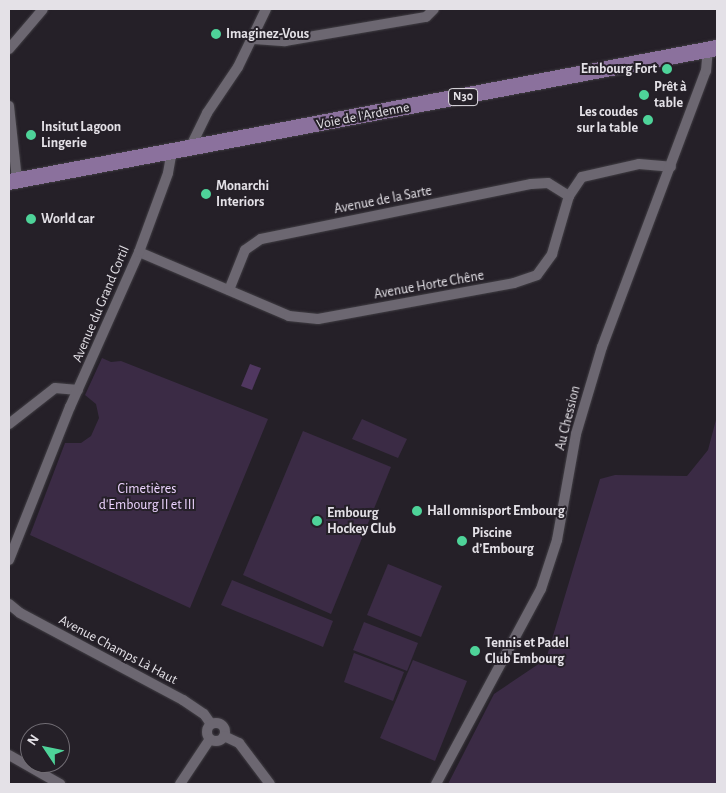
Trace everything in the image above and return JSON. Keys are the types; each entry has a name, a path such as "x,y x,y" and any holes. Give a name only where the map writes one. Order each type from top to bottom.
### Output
{"main road":[{"name":"Voie de l'Ardenne","path":"13,181 713,49"}],"street":[{"path":"9,49 44,9"},
{"path":"190,148 207,113 254,38 266,9"},
{"path":"254,38 285,41 426,17 434,9"},
{"name":"Au Chession","path":"436,784 541,589 557,540 576,434 602,347 671,167 713,49"},
{"path":"9,106 13,181"},
{"name":"Avenue du Grand Cortil","path":"78,390 139,252 168,172 172,151"},
{"name":"Avenue Horte Chêne","path":"139,252 305,320 514,283 537,275 552,254 569,196 582,176 639,164 671,167"},
{"name":"Avenue de la Sarte","path":"229,290 245,250 262,239 531,184 548,183 569,196"},
{"path":"9,424 55,388 78,390 9,560"},
{"name":"Avenue Champs Là Haut","path":"9,604 20,613 183,700 204,714 211,724 222,725 224,736 239,743 270,784"},
{"path":"211,724 206,731 210,739 216,741 224,736"},
{"path":"180,784 210,739"},
{"path":"9,755 60,784"}],"green space":[{"name":"Cimetières d'Embourg II et III","path":"102,358 111,362 121,361 268,419 190,608 30,535 65,443 81,443 91,436 99,418 96,404 85,395"},
{"path":"717,416 717,784 448,784 494,694 546,659 600,479 615,475 687,476 708,450"},
{"path":"362,419 407,439 398,458 352,439"},
{"name":"Embourg Hockey Club","path":"303,431 391,467 331,614 243,575"},
{"path":"388,564 442,586 421,637 367,615"},
{"path":"232,580 333,621 323,647 221,605"},
{"path":"364,622 418,643 407,671 353,650"},
{"path":"354,653 404,672 393,701 344,682"},
{"path":"413,660 467,681 435,761 380,738"}],"shaded area":[{"path":"250,364 261,368 252,390 241,386"}],"place":[{"name":"Imaginez-Vous","path":"216,34"},
{"name":"Embourg Fort","path":"667,69"},
{"name":"Prêt à table","path":"644,95"},
{"name":"Les coudes sur la table","path":"648,120"},
{"name":"Insitut Lagoon Lingerie","path":"31,135"},
{"name":"Monarchi Interiors","path":"206,194"},
{"name":"World car","path":"31,219"},
{"name":"Hall omnisport Embourg","path":"417,511"},
{"name":"Embourg Hockey Club","path":"317,521"},
{"name":"Piscine d’Embourg","path":"462,541"},
{"name":"Tennis et Padel Club Embourg","path":"475,651"}]}
